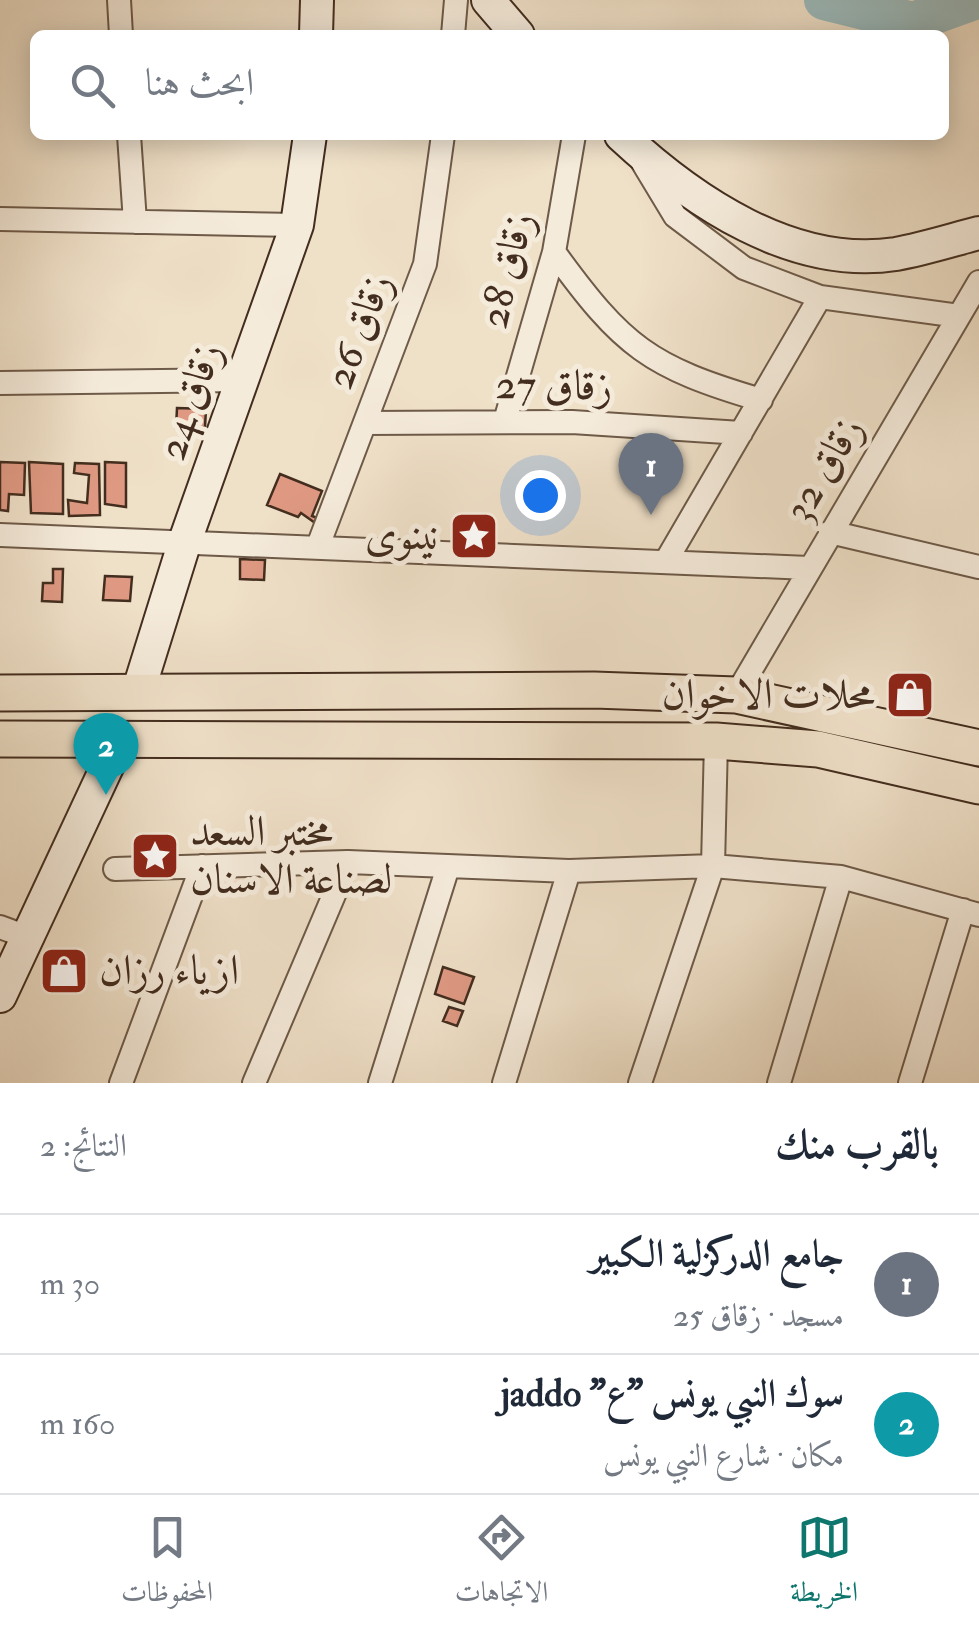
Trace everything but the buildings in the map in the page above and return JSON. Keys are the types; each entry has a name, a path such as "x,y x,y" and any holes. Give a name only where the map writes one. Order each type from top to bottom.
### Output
{"main road":[{"path":"0,694 594,690 736,696 918,731 979,748"},
{"path":"0,739 716,741 818,749 979,786"}],"street":[{"path":"119,0 121,30"},
{"path":"316,30 317,0"},
{"path":"453,30 456,0"},
{"path":"488,0 514,30"},
{"path":"128,140 135,222"},
{"name":"زقاق 24","path":"138,692 186,541 297,225 309,140"},
{"name":"زقاق 26","path":"318,546 425,264 442,140"},
{"name":"زقاق 28","path":"505,421 554,252 573,140"},
{"path":"627,141 714,208 785,242 820,252 894,254 979,233"},
{"path":"627,141 675,216 744,268 820,297 959,316"},
{"path":"0,219 297,225"},
{"path":"554,252 611,325 654,362 694,380 761,400"},
{"name":"زقاق 32","path":"736,696 979,282"},
{"path":"666,562 820,297"},
{"path":"0,383 242,380"},
{"name":"زقاق 27","path":"364,422 505,421 741,433"},
{"path":"830,532 979,567"},
{"path":"0,535 809,568"},
{"path":"0,996 14,932 120,739"},
{"path":"640,1083 713,866 716,741"},
{"path":"254,1083 348,862"},
{"path":"115,869 348,862 448,870 713,866 841,876 971,912 910,1083"},
{"path":"127,1082 202,866"},
{"path":"380,1083 448,870"},
{"path":"504,1083 569,871"},
{"path":"779,1083 841,876"}],"waterway":[{"path":"824,0 913,22 974,0"}],"place":[{"name":"جامع الدركزلية الكبير","path":"651,515"},
{"name":"نينوى","path":"474,536"},
{"name":"محلات الاخوان","path":"910,695"},
{"name":"سوك النبي يونس \"ع\" jaddo","path":"106,795"},
{"name":"مختبر السعد لصناعة الاسنان","path":"155,856"},
{"name":"ازياء رزان","path":"64,971"}]}
